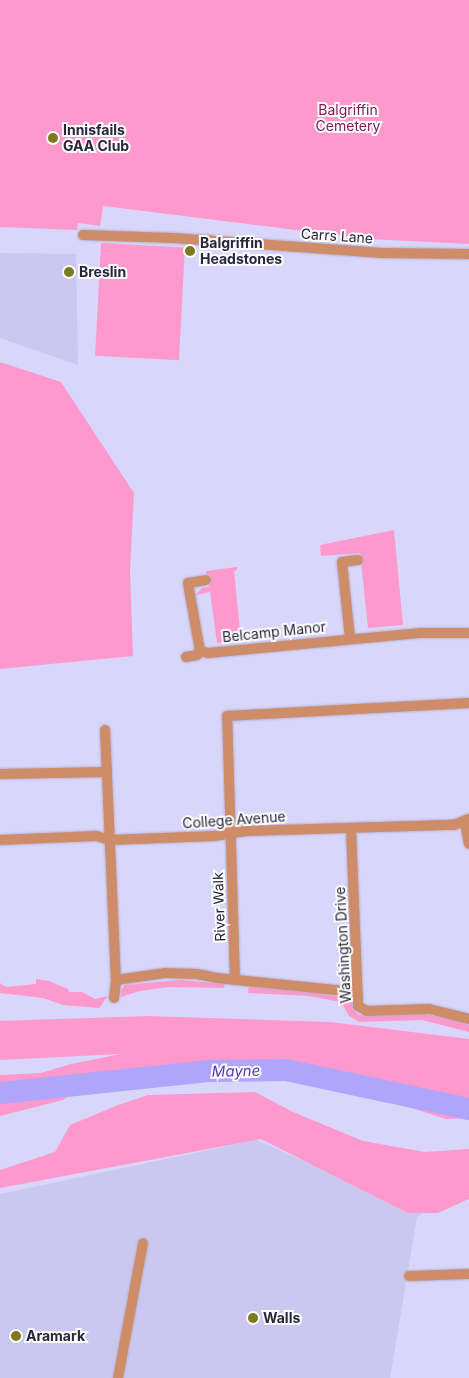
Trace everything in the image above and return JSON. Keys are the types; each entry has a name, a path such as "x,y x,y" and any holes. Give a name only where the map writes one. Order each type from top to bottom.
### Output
{"street":[{"name":"Carrs Lane","path":"83,235 174,238 385,253 469,254"},
{"path":"350,638 342,562 358,560"},
{"path":"200,651 188,583 206,580"},
{"name":"Belcamp Manor","path":"186,657 197,655 200,651 208,653 350,638 421,633 469,633"},
{"name":"River Walk","path":"236,980 227,716 469,703"},
{"path":"105,730 116,980 114,998"},
{"path":"0,774 107,772"},
{"path":"467,820 469,844"},
{"name":"College Avenue","path":"0,840 96,836 110,840 231,834 246,831 454,825 467,820"},
{"name":"Washington Drive","path":"351,828 358,1006 364,1010 429,1009 469,1019"},
{"path":"116,980 173,974 197,974 236,980 356,992"},
{"path":"118,1378 143,1243"},
{"path":"409,1276 469,1274"}],"shaded area":[{"path":"0,253 76,254 78,365 0,338"},
{"path":"256,1140 424,1213 417,1217 390,1378 0,1378 0,1194"}],"green space":[{"name":"Balgriffin Cemetery","path":"0,0 469,0 469,244 368,239 103,206 100,226 78,223 77,230 0,227"},
{"path":"101,243 185,247 179,360 95,356"},
{"path":"0,362 61,382 134,493 130,571 133,656 0,669"},
{"path":"394,530 403,625 368,628 360,553 321,556 320,545"},
{"path":"237,567 237,570 234,571 241,640 217,643 210,592 196,595 202,588 209,587 206,571"},
{"path":"36,979 49,981 68,989 69,992 82,992 95,999 108,996 99,1008 63,1005 43,998 0,993 0,983 6,987 36,984"},
{"path":"180,980 225,984 224,988 169,987 140,991 121,997 121,990 125,985"},
{"path":"249,985 346,997 352,1001 353,1009 359,1015 425,1014 463,1021 469,1025 469,1032 422,1020 359,1022 349,1016 341,1002 309,996 248,993"},
{"path":"148,1016 330,1022 469,1039 469,1118 446,1119 398,1103 361,1080 319,1082 262,1074 234,1079 197,1077 168,1071 135,1071 84,1084 63,1100 0,1116 0,1075 41,1073 71,1064 121,1054 0,1060 0,1021"},
{"path":"255,1092 293,1112 363,1141 425,1152 469,1149 469,1199 438,1213 408,1213 261,1139 0,1188 0,1170 55,1152 70,1125 118,1105 148,1095"}],"waterway":[{"name":"Mayne","path":"0,1093 208,1071 286,1070 469,1109"}],"place":[{"name":"Innisfails GAA Club","path":"53,138"},
{"name":"Balgriffin Headstones","path":"190,251"},
{"name":"Breslin","path":"69,272"},
{"name":"Walls","path":"253,1318"},
{"name":"Aramark","path":"16,1336"}]}
